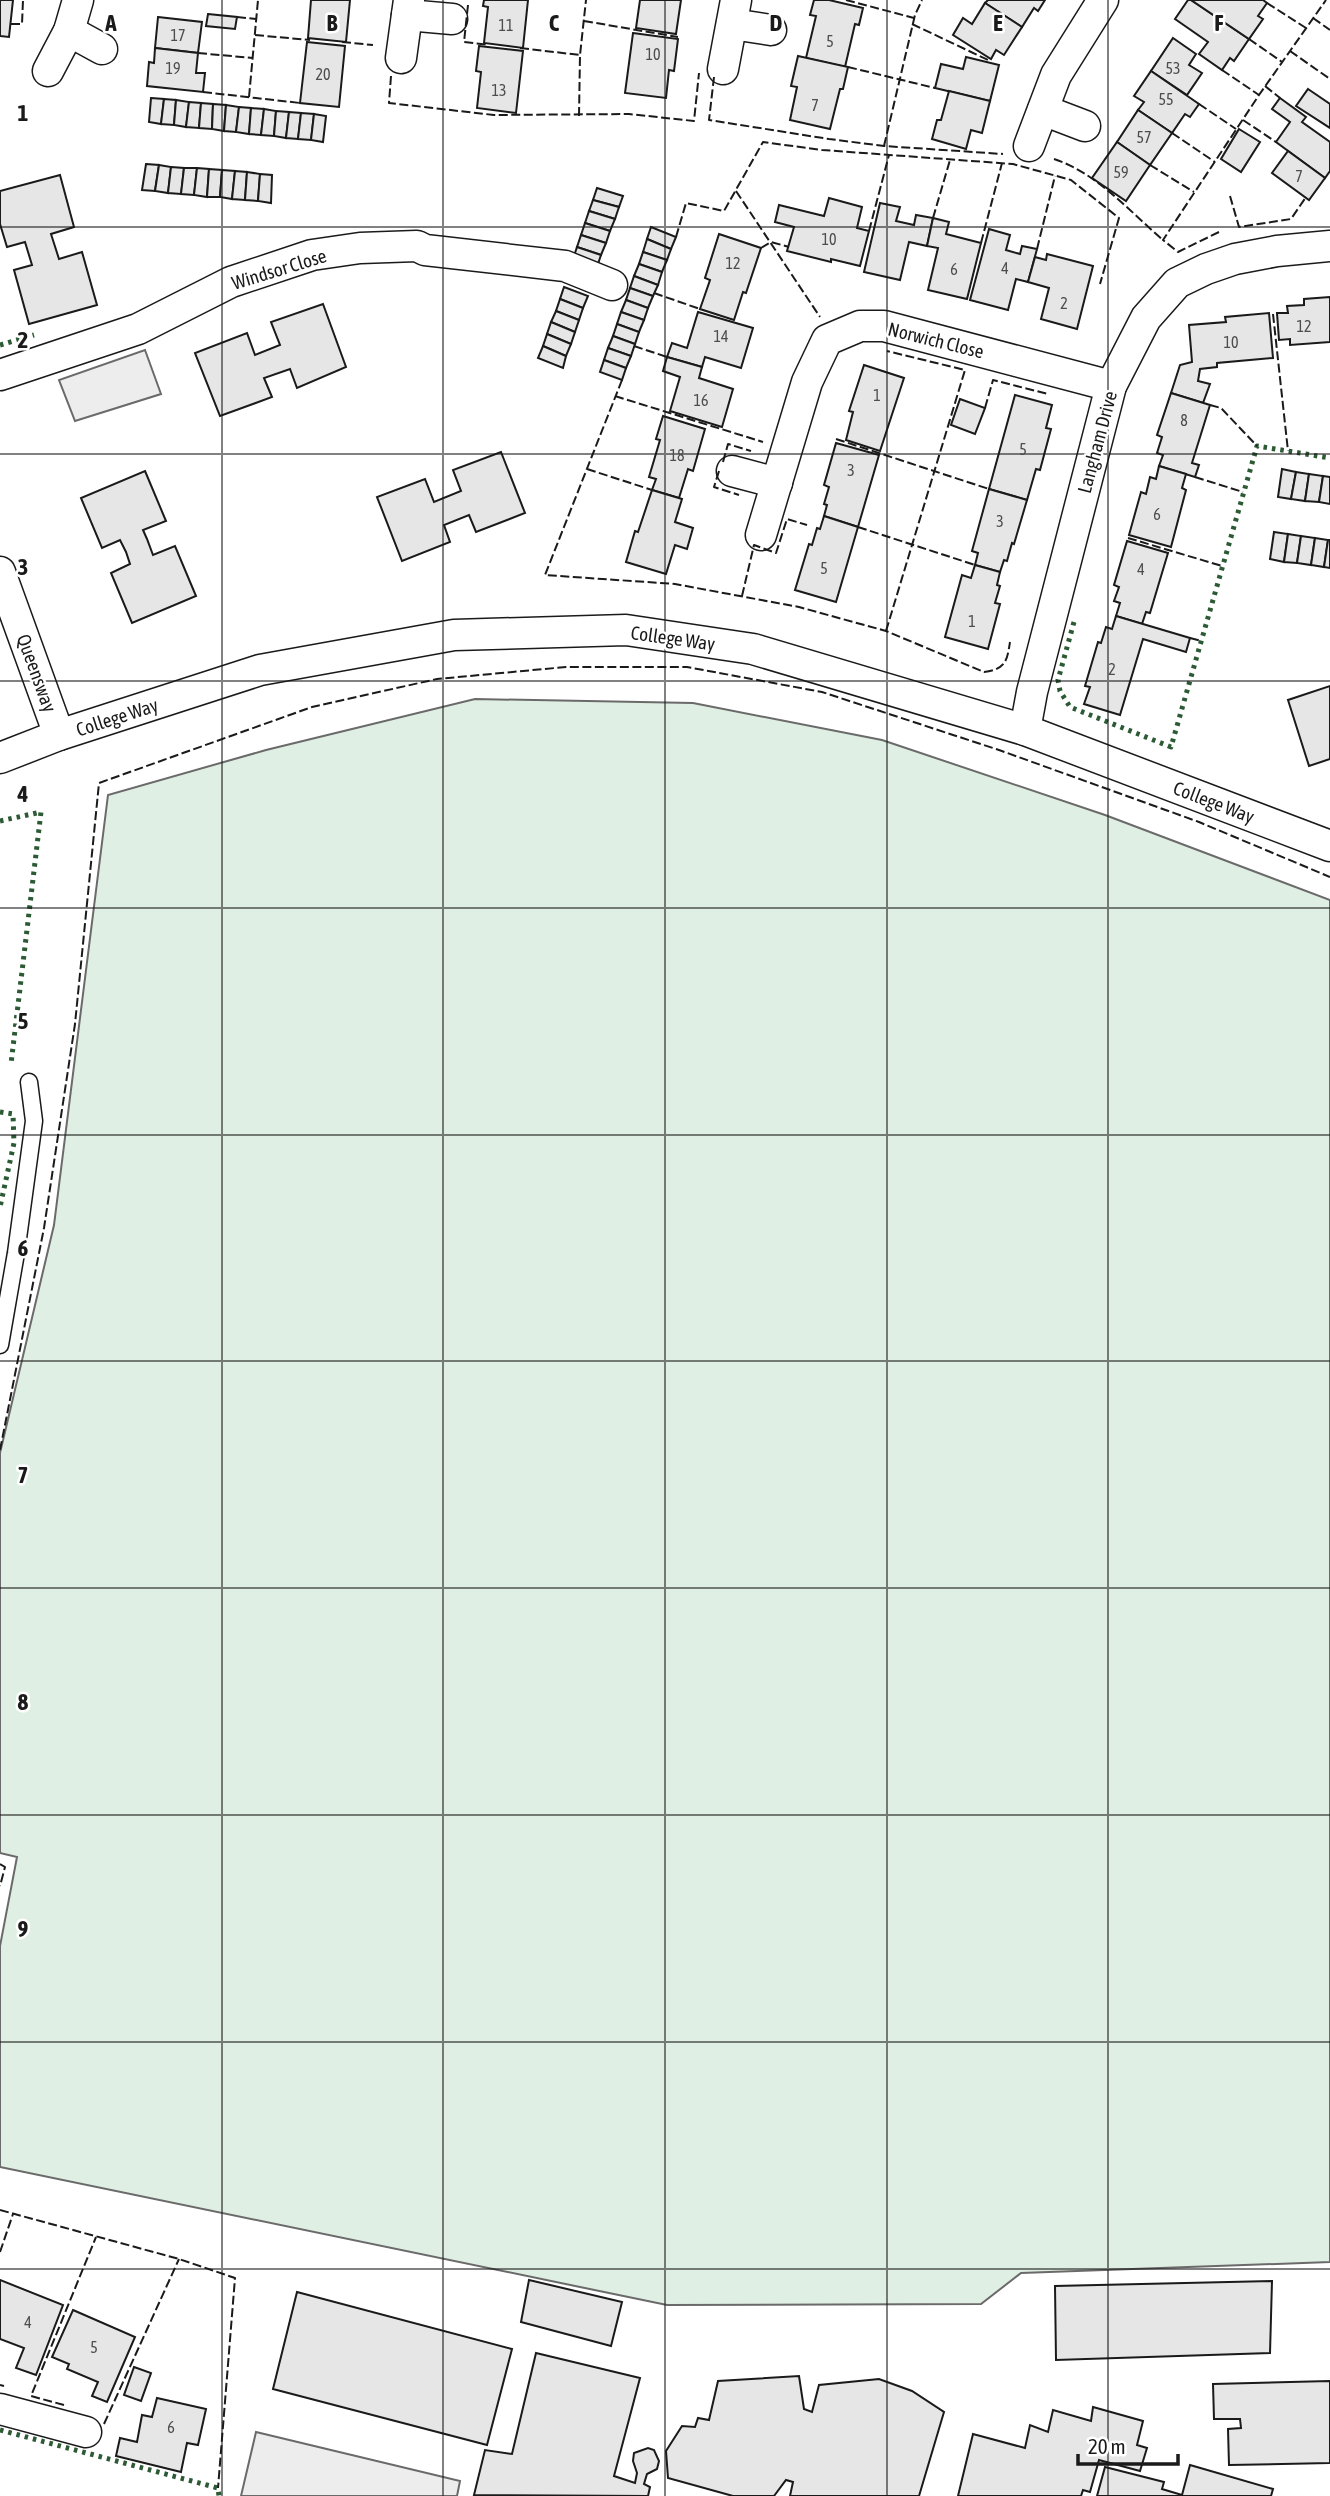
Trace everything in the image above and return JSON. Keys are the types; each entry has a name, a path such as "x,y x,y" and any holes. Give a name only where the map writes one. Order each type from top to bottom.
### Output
{"street":[{"path":"48,71 69,31 78,0"},
{"path":"1029,146 1056,75 1103,0"},
{"path":"401,58 408,7 452,19"},
{"path":"723,69 734,12 771,30"},
{"path":"69,31 102,49"},
{"path":"1043,110 1085,126"},
{"name":"Windsor Close","path":"0,375 138,329 231,282 312,255 360,248 417,246 425,250 565,266 612,285"},
{"name":"Langham Drive","path":"1025,730 1032,692 1111,386 1146,318 1177,283 1235,259 1277,251 1330,246"},
{"name":"Norwich Close","path":"761,535 807,382 827,340 860,326 884,326 1111,386"},
{"path":"732,471 777,483"},
{"name":"Queensway","path":"0,572 59,735"},
{"name":"College Way","path":"0,758 59,735 260,670 454,635 626,630 753,649 1025,730 1330,846"},
{"path":"0,2409 86,2431"}],"lane":[{"path":"0,1345 34,1121 29,1082"}],"green space":[{"path":"475,699 693,703 882,740 1105,815 1330,900 1330,2262 1021,2273 981,2304 667,2305 0,2167 0,1946 17,1857 0,1853 0,1453 54,1225 108,795 266,750"}],"shaded area":[{"path":"145,350 161,394 75,421 59,380"},
{"path":"256,2432 460,2481 457,2496 241,2496"}],"building":[{"path":"0,0 13,0 9,37 0,36"},
{"path":"311,0 350,0 346,42 308,38"},
{"path":"484,0 528,0 523,48 484,43 488,7 483,6"},
{"path":"640,0 681,0 676,34 636,28"},
{"path":"814,0 829,0 863,8 859,25 855,24 845,67 806,58 816,16 810,15"},
{"path":"988,0 1045,0 1038,11 1034,8 1022,27 985,3"},
{"path":"1188,0 1249,39 1234,61 1230,58 1222,70 1199,54 1208,42 1175,19"},
{"path":"1191,0 1263,0 1267,3 1258,16 1263,19 1249,39"},
{"path":"985,3 1022,27 1004,55 996,50 991,59 953,35 963,18 972,24"},
{"path":"208,14 237,17 235,29 206,26"},
{"path":"158,17 202,22 198,53 155,48"},
{"path":"633,33 678,39 674,71 669,70 666,98 625,93"},
{"path":"1173,38 1196,54 1189,65 1202,73 1187,95 1151,71"},
{"path":"307,42 345,46 339,107 300,103"},
{"path":"479,46 523,51 516,113 477,108 481,72 476,71"},
{"path":"155,48 198,53 196,73 205,73 203,92 147,86 149,62 154,63"},
{"path":"798,56 848,67 830,129 790,120 797,87 791,86"},
{"path":"966,57 999,65 990,101 935,88 941,64 963,69"},
{"path":"1151,71 1199,104 1190,117 1185,114 1172,133 1138,110 1144,102 1134,96"},
{"path":"1308,89 1330,104 1330,128 1296,106"},
{"path":"949,91 990,101 982,133 971,130 966,149 932,139 937,120 941,120"},
{"path":"151,98 164,99 161,124 149,122"},
{"path":"1280,98 1306,117 1302,122 1330,142 1330,171 1325,178 1276,142 1290,122 1272,109"},
{"path":"164,99 176,100 174,125 161,124"},
{"path":"176,100 189,102 186,127 174,125"},
{"path":"189,102 201,103 199,128 186,127"},
{"path":"201,103 213,104 212,129 199,128"},
{"path":"213,104 226,105 224,131 212,129"},
{"path":"226,105 239,107 236,132 224,131"},
{"path":"239,107 251,108 249,134 236,132"},
{"path":"251,108 264,109 261,135 249,134"},
{"path":"264,109 276,111 274,136 261,135"},
{"path":"1138,110 1172,133 1150,165 1117,142"},
{"path":"276,111 289,112 286,138 274,136"},
{"path":"289,112 301,113 298,139 286,138"},
{"path":"301,113 314,114 311,140 298,139"},
{"path":"314,114 326,116 323,142 311,140"},
{"path":"1239,129 1260,142 1241,172 1221,159"},
{"path":"1117,142 1150,165 1126,201 1092,178"},
{"path":"1288,151 1325,178 1309,200 1272,173"},
{"path":"146,164 159,165 155,191 142,190"},
{"path":"159,165 171,167 168,193 155,191"},
{"path":"171,167 184,168 181,194 168,193"},
{"path":"184,168 197,168 194,195 181,194"},
{"path":"197,168 209,169 207,197 194,195"},
{"path":"209,169 222,170 220,197 207,197"},
{"path":"222,170 235,171 232,199 220,197"},
{"path":"235,171 247,172 245,200 232,199"},
{"path":"247,172 260,174 258,201 245,200"},
{"path":"260,174 272,175 271,203 258,201"},
{"path":"60,175 74,227 51,234 59,259 82,252 97,305 29,324 14,270 32,265 25,242 7,247 0,224 0,191"},
{"path":"597,188 623,196 619,207 593,200"},
{"path":"829,198 862,207 857,228 869,231 860,266 787,251 794,227 775,222 779,205 824,216"},
{"path":"593,200 619,207 615,219 589,211"},
{"path":"880,203 900,207 896,221 914,225 916,215 933,218 927,246 909,242 900,280 864,272"},
{"path":"589,211 615,219 610,231 585,223"},
{"path":"933,218 949,222 946,234 981,243 967,299 928,290 938,248 927,246"},
{"path":"585,223 610,231 606,243 581,235"},
{"path":"651,227 676,237 671,249 647,239"},
{"path":"989,229 1010,235 1006,250 1020,254 1022,246 1037,249 1028,282 1016,279 1008,310 970,300"},
{"path":"719,234 761,248 734,320 700,309 710,280 705,278"},
{"path":"581,235 606,243 601,255 577,247"},
{"path":"647,239 671,249 667,260 643,252"},
{"path":"577,247 601,255 597,267 573,259"},
{"path":"643,252 667,260 662,272 639,264"},
{"path":"1047,254 1093,266 1077,329 1041,319 1049,288 1028,282 1035,257 1046,260"},
{"path":"639,264 662,272 658,285 634,276"},
{"path":"634,276 658,285 653,296 630,288"},
{"path":"564,287 588,296 583,308 560,299"},
{"path":"630,288 653,296 648,308 626,300"},
{"path":"1330,297 1330,342 1290,345 1290,339 1279,340 1277,313 1288,313 1287,306 1304,305 1304,299"},
{"path":"560,299 583,308 579,320 556,311"},
{"path":"626,300 648,308 644,320 621,312"},
{"path":"323,304 346,367 297,388 290,369 264,378 272,397 220,416 195,353 247,333 255,355 280,345 271,322"},
{"path":"556,311 579,320 575,332 551,322"},
{"path":"621,312 644,320 639,332 617,324"},
{"path":"698,312 753,328 741,368 705,357 702,367 667,357 672,343 687,348"},
{"path":"1269,313 1273,358 1217,363 1217,367 1200,369 1198,381 1210,384 1203,403 1171,393 1180,365 1192,362 1189,325 1226,322 1225,317"},
{"path":"551,322 575,332 571,344 547,334"},
{"path":"617,324 639,332 635,344 613,336"},
{"path":"547,334 571,344 566,356 543,346"},
{"path":"613,336 635,344 631,356 608,348"},
{"path":"543,346 566,356 563,368 538,358"},
{"path":"608,348 631,356 626,368 604,360"},
{"path":"667,357 702,367 699,378 733,389 722,427 670,411 680,377 663,371"},
{"path":"604,360 626,368 622,380 600,372"},
{"path":"864,365 904,378 880,451 846,440 853,412 849,411"},
{"path":"1171,393 1210,405 1192,463 1199,465 1195,477 1159,466 1163,455 1157,453 1162,437 1157,435"},
{"path":"1015,395 1052,405 1046,428 1051,429 1040,470 1036,469 1027,500 989,489"},
{"path":"960,399 985,408 975,434 951,425"},
{"path":"663,416 705,429 693,471 688,469 679,498 652,490 656,479 649,477 660,440 656,439"},
{"path":"836,443 879,455 858,527 824,516 829,487 824,485"},
{"path":"501,452 525,513 476,532 469,515 444,525 450,542 402,561 377,497 425,479 434,502 461,491 453,470"},
{"path":"1159,466 1186,474 1182,488 1186,490 1171,547 1129,535 1141,492 1146,494 1150,477 1156,479"},
{"path":"1282,469 1296,472 1291,499 1278,497"},
{"path":"145,471 166,521 143,530 153,555 175,546 196,596 132,623 111,573 130,564 126,552 120,540 102,548 81,498"},
{"path":"1296,472 1309,474 1305,501 1291,499"},
{"path":"1309,474 1323,476 1319,502 1305,501"},
{"path":"1323,476 1330,477 1330,504 1319,502"},
{"path":"989,489 1027,500 1014,544 1012,543 1007,561 1004,560 1000,572 975,565 978,553 972,551"},
{"path":"652,490 682,499 675,522 693,528 687,549 675,545 666,574 626,562"},
{"path":"824,516 858,527 836,602 795,590 809,544 812,545"},
{"path":"1274,532 1288,534 1284,562 1270,559"},
{"path":"1288,534 1301,536 1297,563 1284,562"},
{"path":"1301,536 1315,538 1311,565 1297,563"},
{"path":"1315,538 1328,540 1324,567 1311,565"},
{"path":"1330,540 1330,568 1324,567"},
{"path":"1127,541 1168,553 1150,613 1146,612 1142,624 1116,616 1120,603 1114,601 1119,587 1114,585"},
{"path":"975,565 1000,572 997,585 1000,586 995,603 1000,604 988,649 945,637 962,575 971,578"},
{"path":"1116,616 1190,638 1186,652 1143,639 1120,715 1084,704 1090,687 1085,686 1098,642 1101,643 1106,627 1112,629"},
{"path":"1330,686 1330,759 1309,766 1288,700"},
{"path":"0,2280 63,2305 36,2375 16,2368 24,2348 0,2339"},
{"path":"529,2280 622,2302 611,2346 521,2322"},
{"path":"1272,2281 1270,2353 1056,2360 1055,2286"},
{"path":"297,2292 512,2349 487,2445 273,2389"},
{"path":"73,2310 135,2337 107,2402 92,2396 98,2382 67,2369 69,2364 52,2357"},
{"path":"536,2353 640,2378 614,2476 635,2483 637,2473 633,2461 634,2453 648,2448 654,2450 659,2461 657,2469 647,2474 644,2484 650,2487 648,2496 474,2495 485,2450 512,2454"},
{"path":"134,2367 151,2373 141,2401 124,2395"},
{"path":"799,2376 804,2409 812,2412 819,2385 879,2379 912,2391 944,2412 919,2496 790,2496 793,2482 786,2480 774,2496 733,2496 668,2478 666,2451 682,2426 695,2427 698,2418 709,2420 718,2381"},
{"path":"1330,2381 1330,2463 1229,2465 1228,2429 1241,2428 1240,2419 1214,2419 1213,2384"},
{"path":"157,2398 206,2409 198,2445 187,2443 181,2472 116,2456 120,2438 137,2442 142,2415 152,2417"},
{"path":"1093,2407 1143,2421 1137,2445 1147,2448 1140,2471 1099,2460 1090,2492 1083,2490 1081,2496 958,2496 973,2434 1025,2448 1030,2425 1048,2432 1053,2410 1091,2421"},
{"path":"1190,2465 1273,2489 1271,2496 1097,2496 1105,2467 1164,2482 1162,2489 1182,2495"}],"hedge":[{"path":"0,345 34,335"},
{"path":"1074,622 1058,680 1060,691 1070,707 1171,747 1257,446 1330,458"},
{"path":"0,821 41,812 11,1064"},
{"path":"0,1112 13,1114 14,1143 0,1207"},
{"path":"0,2430 218,2488 219,2496"}],"fence":[{"path":"11,24 22,24 23,0"},
{"path":"249,97 258,0"},
{"path":"579,116 580,55 586,0"},
{"path":"846,0 914,18"},
{"path":"884,146 915,15 922,0"},
{"path":"1219,232 1178,252 1163,240 1326,0"},
{"path":"1267,3 1306,28"},
{"path":"468,5 464,42 489,45"},
{"path":"237,17 257,19"},
{"path":"1313,18 1330,30"},
{"path":"584,21 678,37"},
{"path":"912,24 988,60"},
{"path":"255,35 310,40"},
{"path":"1249,39 1282,62"},
{"path":"342,42 373,45"},
{"path":"520,48 580,55"},
{"path":"1290,51 1330,79"},
{"path":"198,53 253,58"},
{"path":"848,67 935,88"},
{"path":"1222,70 1259,95"},
{"path":"391,76 389,103 494,115 629,114 694,121 699,73"},
{"path":"714,77 709,120 884,146 1003,154"},
{"path":"1265,86 1280,98"},
{"path":"203,92 300,103"},
{"path":"1199,104 1236,129"},
{"path":"1243,120 1276,142"},
{"path":"1172,133 1215,162"},
{"path":"676,237 686,203 724,211 763,142 822,150 1013,164 1071,180 1119,218 1100,284"},
{"path":"869,231 889,155"},
{"path":"1054,159 1070,165 1098,183 1163,240"},
{"path":"933,218 950,160"},
{"path":"981,243 1002,163"},
{"path":"1150,165 1194,192"},
{"path":"1037,249 1055,176"},
{"path":"736,191 820,317"},
{"path":"1230,196 1239,227 1291,219 1306,197"},
{"path":"761,248 771,242 789,247"},
{"path":"654,293 700,309"},
{"path":"1273,314 1288,451"},
{"path":"634,346 667,357"},
{"path":"886,631 965,370 887,351"},
{"path":"622,380 545,575 675,584 799,607 886,631 984,672 997,669 1004,663 1010,642"},
{"path":"985,408 993,380 1048,394"},
{"path":"615,396 763,442"},
{"path":"1210,405 1221,408 1257,446"},
{"path":"836,439 989,489"},
{"path":"723,462 728,444 751,451"},
{"path":"587,469 652,490"},
{"path":"719,471 714,487 739,495"},
{"path":"1195,477 1243,492"},
{"path":"742,596 754,545 776,553 787,519 807,525"},
{"path":"858,527 975,565"},
{"path":"1128,538 1222,566"},
{"path":"1190,638 1202,641"},
{"path":"0,1450 44,1228 75,1024 99,783 312,707 437,679 566,667 687,667 822,692 999,750 1199,822 1330,877"},
{"path":"0,1864 5,1867 0,1886"},
{"path":"0,2210 179,2259 235,2278 218,2488"},
{"path":"0,2252 13,2214"},
{"path":"64,2405 31,2396 96,2237"},
{"path":"104,2424 179,2259"},
{"path":"0,2385 4,2386"}]}
